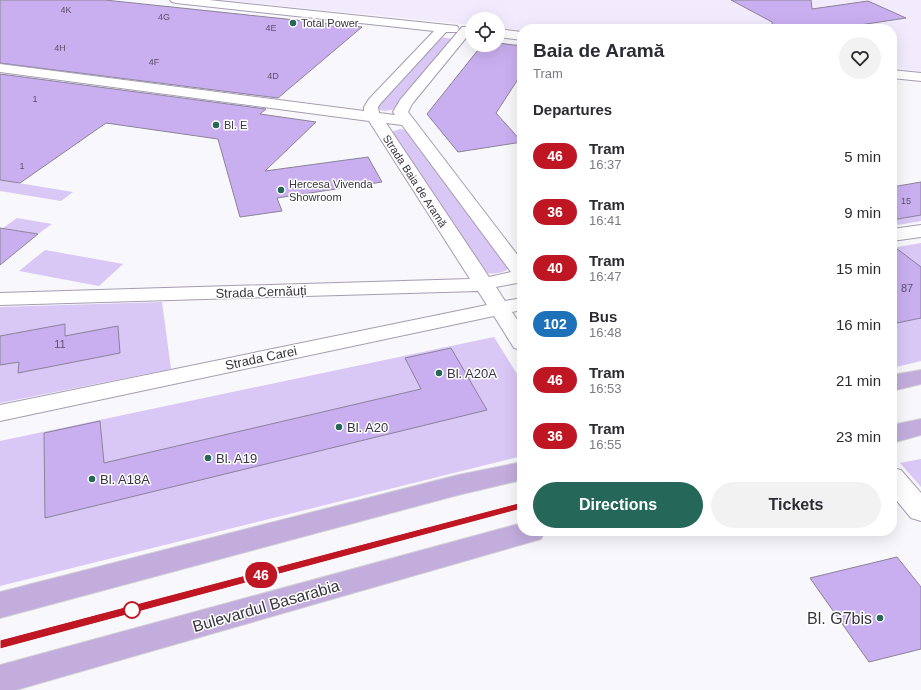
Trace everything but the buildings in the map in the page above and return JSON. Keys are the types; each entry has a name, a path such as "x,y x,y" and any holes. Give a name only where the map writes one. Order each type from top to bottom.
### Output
{"main road":[{"path":"897,382 921,376"},
{"path":"897,433 921,427"},
{"path":"0,606 458,485 517,472"},
{"name":"Bulevardul Basarabia","path":"0,680 517,535"}],"street":[{"path":"176,0 465,30"},
{"path":"373,117 371,107 374,102 443,28"},
{"path":"505,34 517,35"},
{"name":"Strada Baia de Aramă","path":"465,35 401,108 400,112 517,268"},
{"path":"0,68 407,121"},
{"path":"897,75 921,77"},
{"name":"Strada Baia de Aramă","path":"373,117 517,336"},
{"path":"897,234 921,231"},
{"name":"Strada Cernăuți","path":"0,299 483,284 517,276"},
{"name":"Strada Carei","path":"0,413 517,305"},
{"path":"897,483 921,511"}],"shaded area":[{"path":"221,0 921,0 921,72 897,68 897,24 517,24 517,29 505,28 505,12 465,12 465,24"},
{"path":"440,37 454,39 396,109 385,111 375,109"},
{"path":"400,129 406,130 509,265 508,269 503,272 492,274 486,273 388,133"},
{"path":"0,180 73,192 61,201 0,191"},
{"path":"921,215 921,221 897,225 897,219"},
{"path":"17,218 52,224 38,234 3,228"},
{"path":"921,243 921,361 897,367 897,247"},
{"path":"45,250 123,264 99,286 19,271"},
{"path":"162,302 171,369 0,403 0,307"},
{"path":"494,337 517,374 517,457 0,586 0,441"},
{"path":"921,459 921,487 900,463"}],"tram line":[{"name":"46","path":"0,645 517,507"}],"place":[{"name":"Total Power","path":"293,23"},
{"name":"Bl. E","path":"216,125"},
{"name":"Hercesa Vivenda Showroom","path":"281,190"},
{"name":"Bl. A20A","path":"439,373"},
{"name":"Bl. A20","path":"339,427"},
{"name":"Bl. A19","path":"208,458"},
{"name":"Bl. A18A","path":"92,479"},
{"name":"Bl. G7bis","path":"880,618"}]}
